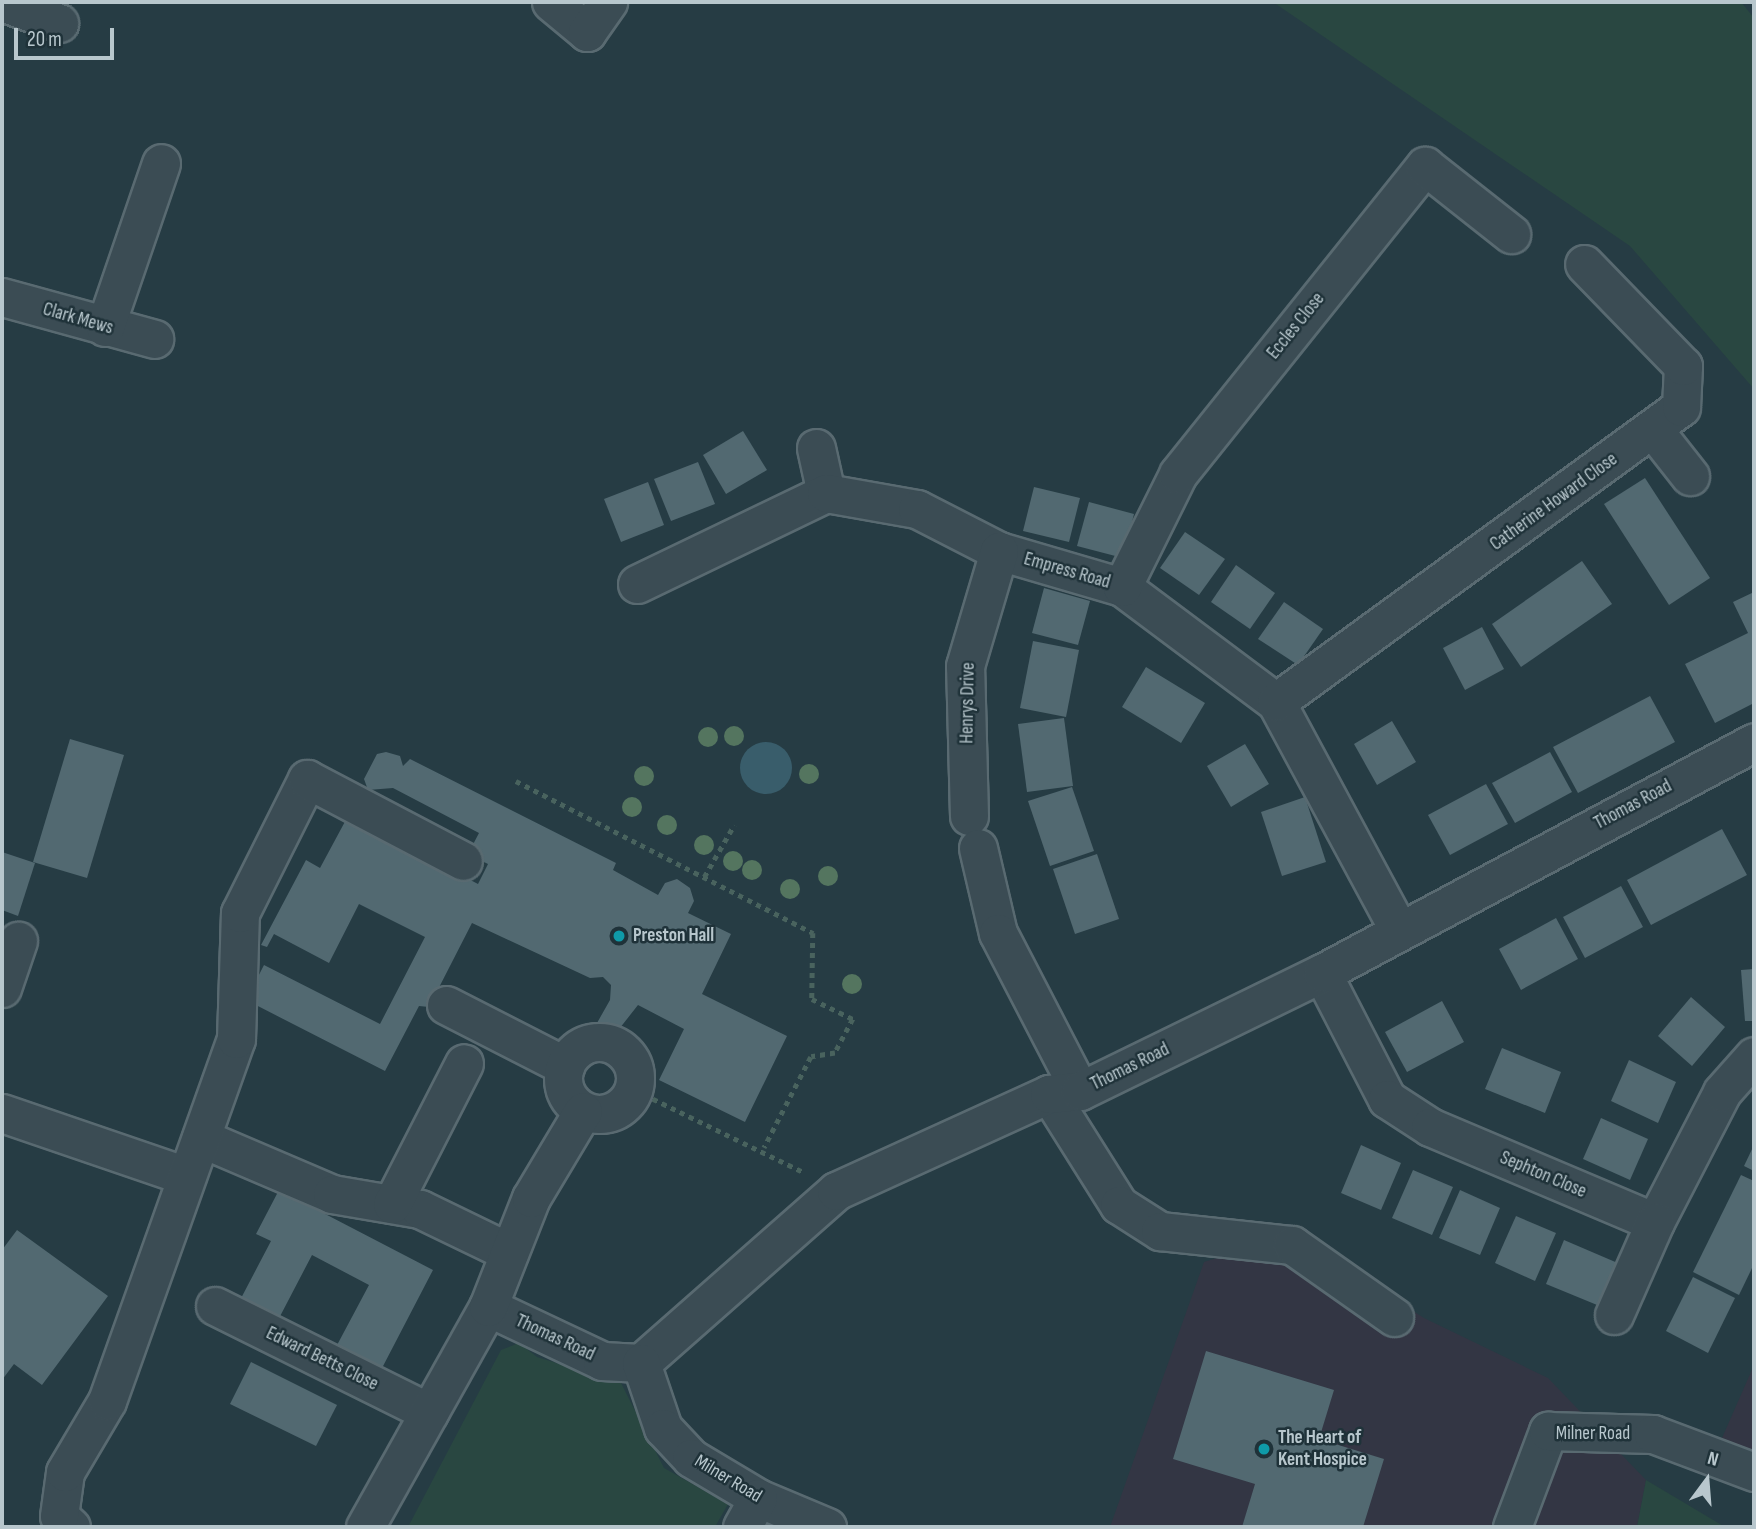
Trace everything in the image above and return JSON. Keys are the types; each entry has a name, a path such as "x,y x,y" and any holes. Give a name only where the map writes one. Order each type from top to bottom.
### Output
{"street":[{"path":"2,2 59,23"},
{"path":"551,2 587,32 608,2"},
{"path":"105,327 161,163"},
{"name":"Eccles Close","path":"1122,587 1178,474 1425,166 1511,234"},
{"name":"Catherine Howard Close","path":"1276,702 1681,407 1683,366 1584,264"},
{"name":"Clark Mews","path":"2,297 154,339"},
{"path":"1653,429 1690,476"},
{"path":"637,584 826,493 816,448"},
{"name":"Empress Road","path":"826,493 917,509 999,551 1122,587 1276,702 1398,929"},
{"name":"Henrys Drive","path":"999,551 965,666 973,832 998,933 1065,1093 1119,1205 1160,1231 1292,1245 1394,1317"},
{"name":"Thomas Road","path":"488,1307 603,1361 641,1363 836,1191 1065,1093 1322,973 1398,929 1754,742"},
{"path":"71,1527 59,1516 65,1472 107,1401 236,1040 240,913 307,779 463,861"},
{"path":"2,988 18,941"},
{"name":"Sephton Close","path":"1322,973 1387,1099 1430,1127 1655,1222"},
{"path":"446,1004 565,1066"},
{"path":"605,1042 627,1054 635,1090 619,1110 583,1111 564,1087 565,1066 581,1047 605,1042"},
{"path":"1614,1315 1655,1222 1722,1092 1754,1056"},
{"path":"392,1204 464,1063"},
{"path":"365,1527 488,1307 531,1198 583,1111"},
{"path":"2,1113 186,1176"},
{"path":"201,1138 332,1194 419,1209 509,1252"},
{"name":"Edward Betts Close","path":"215,1306 429,1412"},
{"name":"Milner Road","path":"641,1363 663,1428 750,1513 827,1527"},
{"name":"Milner Road","path":"1512,1527 1548,1431 1653,1434 1754,1472"}],"path":[{"path":"516,781 813,933 812,999 853,1019 835,1053 811,1057 764,1148"},
{"path":"704,877 734,825"},
{"path":"635,1090 764,1148 836,1191"}],"shaded area":[{"path":"766,742 785,749 792,768 785,787 766,794 747,787 740,768 747,749"},
{"path":"1293,1234 1424,1318 1548,1378 1646,1480 1637,1527 1110,1527 1204,1262"},
{"path":"1754,1365 1754,1458 1722,1438"}],"green space":[{"path":"1273,2 1741,2 1754,18 1754,389 1630,246"},
{"path":"519,1343 537,1357 621,1383 664,1468 728,1504 715,1527 408,1527 501,1350"},
{"path":"1646,1480 1725,1527 1637,1527"}],"building":[{"path":"743,431 767,470 726,494 703,455"},
{"path":"698,462 715,504 671,521 654,479"},
{"path":"1645,478 1710,578 1669,605 1604,504"},
{"path":"648,482 664,525 621,542 604,499"},
{"path":"1034,487 1080,498 1069,542 1023,531"},
{"path":"1089,502 1134,514 1123,558 1077,546"},
{"path":"1185,532 1225,559 1199,595 1160,568"},
{"path":"1582,561 1612,604 1521,667 1492,624"},
{"path":"1236,565 1275,593 1250,629 1211,602"},
{"path":"1044,588 1090,601 1078,645 1032,633"},
{"path":"1754,592 1754,703 1715,723 1685,664 1748,633 1733,602"},
{"path":"1284,602 1323,629 1298,665 1258,639"},
{"path":"1482,627 1504,669 1465,690 1443,648"},
{"path":"1033,641 1079,650 1066,717 1020,708"},
{"path":"1146,667 1205,703 1181,743 1122,707"},
{"path":"1650,696 1675,742 1578,793 1553,747"},
{"path":"1064,718 1073,786 1027,792 1018,724"},
{"path":"1392,721 1416,762 1377,785 1354,744"},
{"path":"70,739 124,755 87,878 33,862"},
{"path":"1245,744 1269,784 1231,807 1207,766"},
{"name":"Preston Hall","path":"386,752 400,756 403,766 410,759 616,863 613,870 658,895 665,883 677,879 690,888 694,901 688,913 731,934 702,994 787,1036 745,1122 659,1080 684,1029 638,1005 616,1033 597,1023 610,1000 611,985 603,977 590,978 472,923 429,1007 419,1006 385,1071 246,1000 264,965 380,1024 425,937 359,904 329,963 274,934 267,947 261,945 306,860 320,868 348,816 478,884 488,864 468,854 479,833 393,788 368,790 364,779 377,754"},
{"path":"1550,752 1572,792 1515,823 1492,783"},
{"path":"1486,784 1508,824 1450,855 1428,815"},
{"path":"1072,787 1094,851 1050,866 1028,801"},
{"path":"1305,797 1326,862 1282,876 1261,812"},
{"path":"1722,829 1747,875 1651,925 1627,880"},
{"path":"2,852 35,863 18,916 2,910"},
{"path":"1097,854 1119,919 1075,934 1053,869"},
{"path":"1621,886 1643,927 1585,958 1563,917"},
{"path":"1556,918 1578,959 1521,990 1499,949"},
{"path":"1754,969 1754,1021 1745,1021 1741,970"},
{"path":"1691,997 1725,1027 1692,1066 1658,1036"},
{"path":"1442,1001 1464,1042 1407,1072 1385,1032"},
{"path":"1502,1048 1561,1072 1545,1113 1485,1089"},
{"path":"1629,1060 1676,1082 1658,1123 1611,1101"},
{"path":"1601,1118 1648,1139 1630,1180 1583,1159"},
{"path":"1361,1145 1401,1163 1381,1210 1341,1193"},
{"path":"1754,1145 1754,1171 1744,1166"},
{"path":"1413,1170 1453,1187 1432,1235 1392,1218"},
{"path":"1741,1175 1754,1181 1754,1264 1739,1295 1693,1272"},
{"path":"279,1190 433,1270 381,1370 336,1347 369,1285 312,1255 276,1324 238,1304 271,1241 256,1234"},
{"path":"1460,1190 1500,1208 1480,1255 1439,1238"},
{"path":"1516,1216 1556,1233 1535,1281 1495,1263"},
{"path":"17,1230 108,1296 42,1385 14,1364 2,1380 2,1250"},
{"path":"1564,1240 1620,1264 1602,1307 1546,1284"},
{"path":"1693,1277 1735,1298 1708,1353 1666,1331"},
{"name":"The Heart of Kent Hospice","path":"1206,1351 1334,1390 1319,1439 1384,1459 1363,1527 1242,1527 1255,1484 1173,1459"},
{"path":"251,1362 337,1405 316,1446 230,1404"}],"place":[{"name":"Preston Hall","path":"619,936"},
{"name":"The Heart of Kent Hospice","path":"1264,1449"}]}
